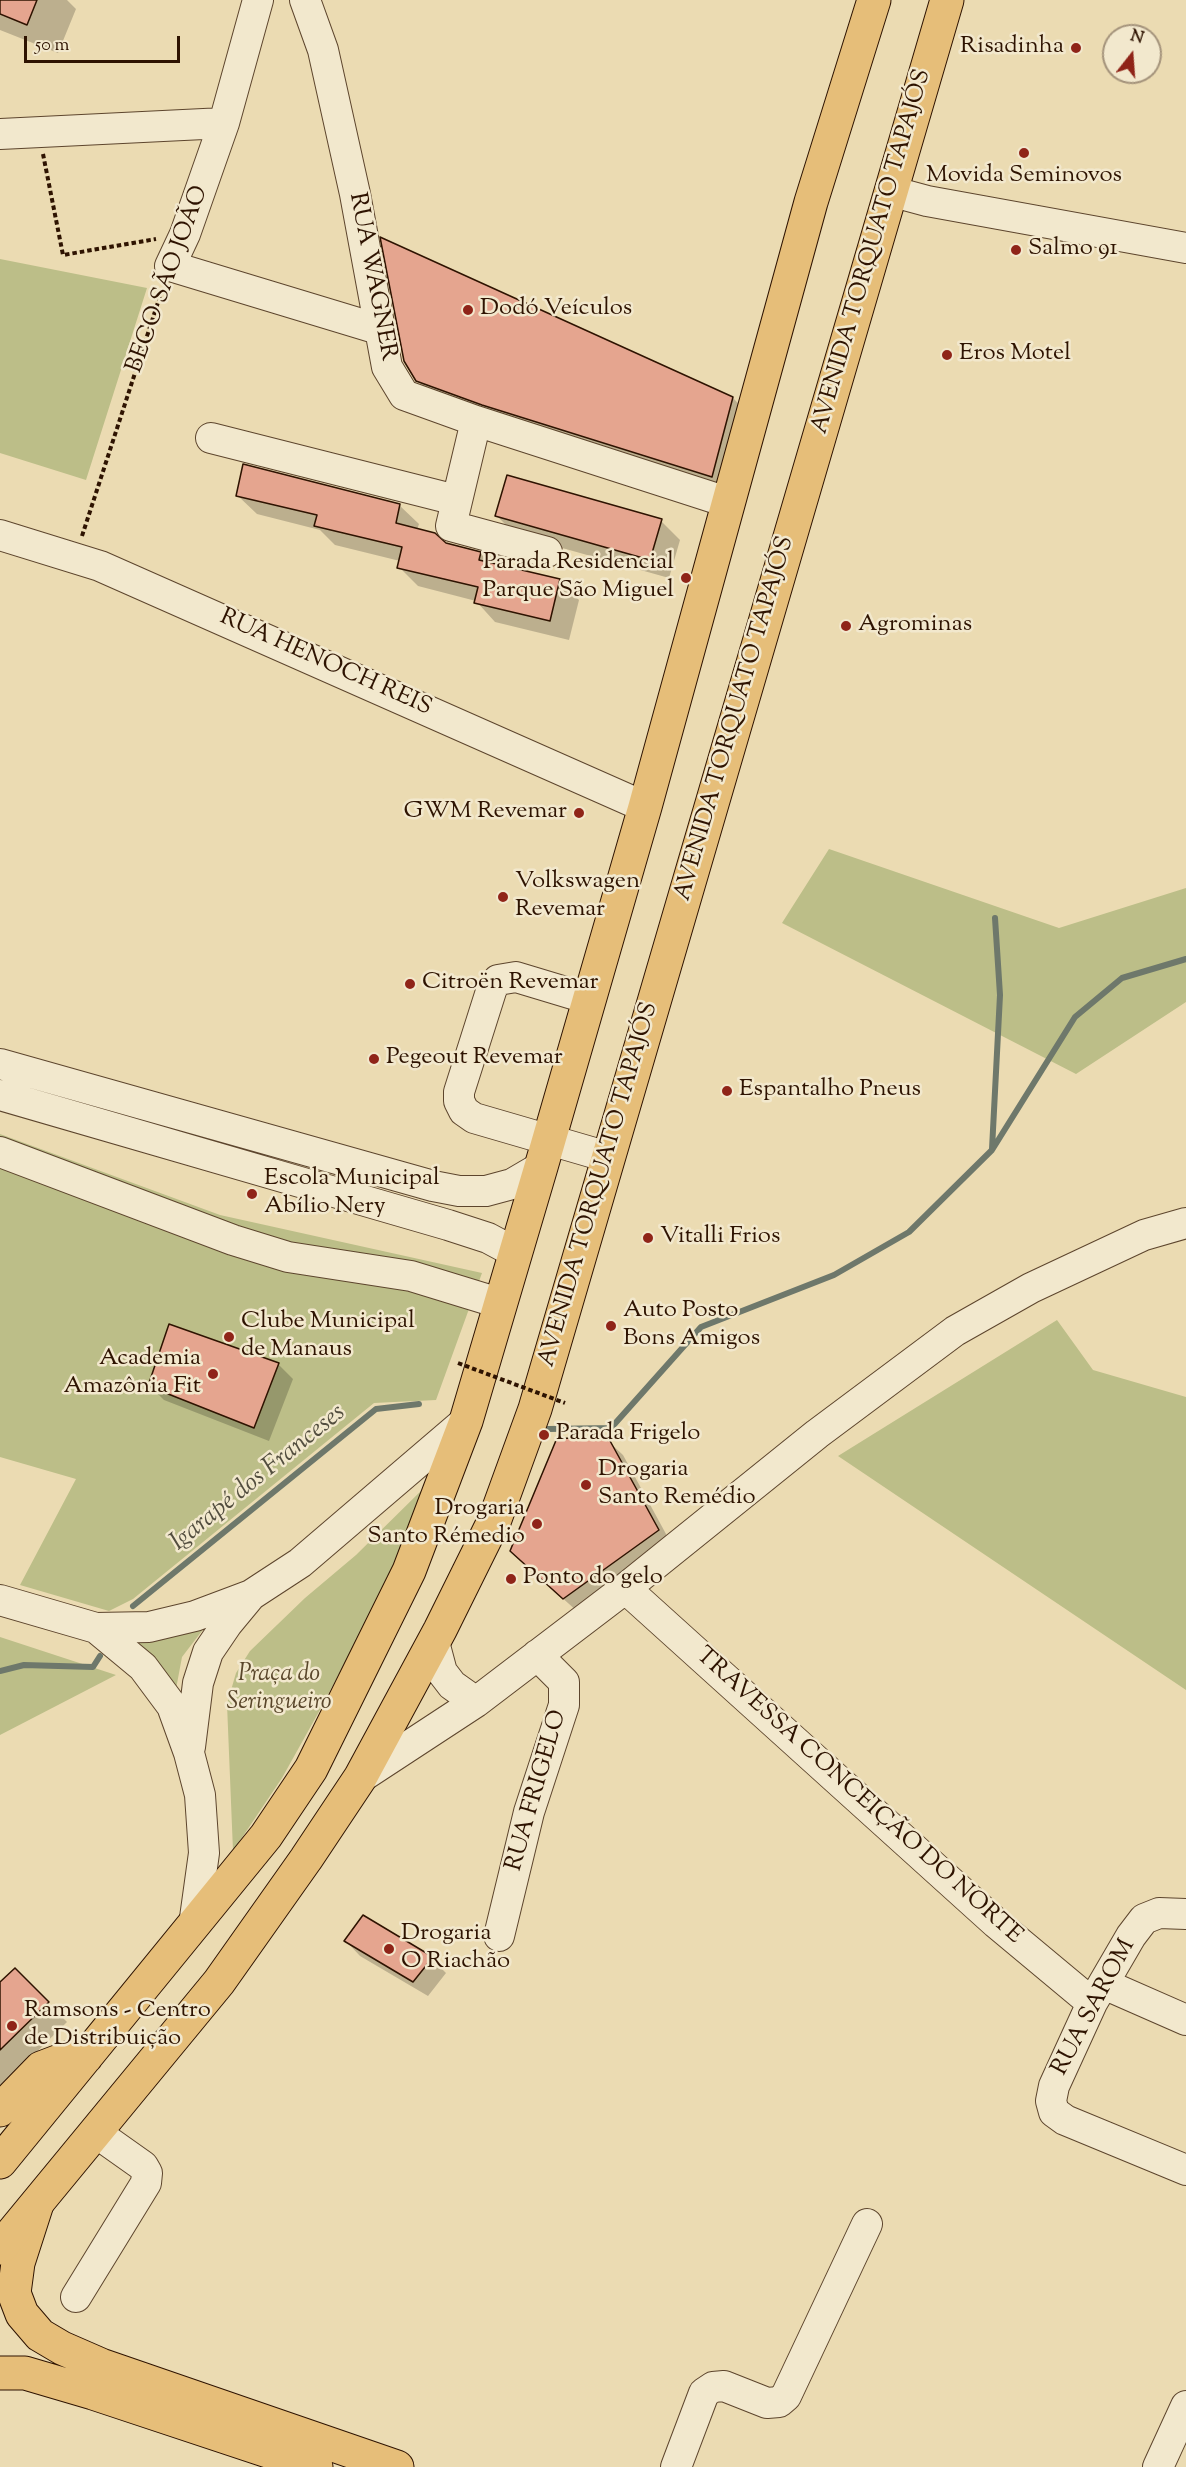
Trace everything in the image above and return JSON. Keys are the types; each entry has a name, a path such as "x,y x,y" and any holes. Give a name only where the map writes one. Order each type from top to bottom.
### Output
{"main road":[{"path":"0,2162 266,1836 311,1769 409,1571 466,1421 499,1303 516,1253 645,807 811,202 874,0"},
{"name":"AVENIDA TORQUATO TAPAJÓS","path":"0,2248 219,1982 360,1778 434,1642 495,1519 535,1409 947,0"},
{"path":"0,2110 41,2068 70,2057 86,2057"},
{"path":"38,2204 18,2263 15,2293 22,2314 40,2335 62,2348 101,2365 397,2467"},
{"path":"0,2373 25,2373 93,2393 316,2467"}],"street":[{"name":"BECO SÃO JOÃO","path":"170,266 185,234 224,123 258,0"},
{"name":"RUA WAGNER","path":"305,0 323,50 355,194 378,329 387,367 404,395 476,421 727,502"},
{"path":"0,134 39,130 224,123"},
{"path":"891,191 927,201 1186,248"},
{"path":"170,266 378,329"},
{"path":"476,421 451,526 547,552"},
{"path":"211,438 456,500"},
{"name":"RUA HENOCH REIS","path":"0,535 100,566 243,627 645,807"},
{"path":"589,999 516,977 498,980 492,988 459,1092 459,1101 464,1111 474,1118 545,1154 608,1156"},
{"path":"0,1064 433,1186 459,1191 486,1191 512,1184 545,1154"},
{"path":"57,1112 65,1082"},
{"path":"0,1095 448,1225 488,1238 516,1253"},
{"path":"294,1180 301,1149"},
{"path":"0,1152 233,1240 288,1257 411,1276 499,1303"},
{"path":"360,1778 476,1702 627,1587 817,1434 955,1331 1032,1288 1144,1235 1186,1223"},
{"path":"0,1600 96,1628 150,1627 195,1616 250,1595 309,1556 466,1421"},
{"name":"TRAVESSA CONCEIÇÃO DO NORTE","path":"627,1587 644,1605 996,1923 1098,1993 1186,2020"},
{"path":"189,1753 198,1683 208,1652 250,1595"},
{"path":"96,1628 143,1667 172,1706 189,1753 200,1795 204,1853 194,1925"},
{"path":"434,1642 442,1672 452,1685 476,1702"},
{"name":"RUA FRIGELO","path":"499,1936 529,1812 564,1705 564,1682 537,1655"},
{"name":"RUA SAROM","path":"1186,1914 1159,1913 1144,1919 1131,1936 1098,1993 1054,2086 1051,2106 1054,2112 1065,2120 1186,2170"},
{"path":"76,2296 146,2183 147,2173 143,2166 95,2132"},
{"path":"676,2467 704,2393 713,2387 724,2386 767,2403 779,2402 786,2396 867,2224"},
{"path":"1158,2467 1186,2406"}],"path":[{"path":"39,130 63,255 185,234"},
{"name":"BECO SÃO JOÃO","path":"75,558 170,266"},
{"path":"458,1363 565,1402"}],"green space":[{"path":"0,259 147,288 86,480 0,453"},
{"path":"829,849 1059,928 1186,888 1186,1002 1076,1074 782,923"},
{"name":"Clube Municipal de Manaus","path":"0,1134 220,1215 482,1273 436,1400 374,1403 133,1599 109,1611 20,1585 76,1479 0,1457"},
{"path":"1057,1320 1093,1370 1186,1397 1186,1690 838,1456"},
{"name":"Praça do Seringueiro","path":"428,1484 390,1576 321,1708 282,1778 233,1851 227,1704 236,1673 250,1651 305,1598 356,1555"},
{"name":"Praça do Seringueiro","path":"205,1627 182,1657 176,1689 123,1638"},
{"path":"0,1637 116,1675 0,1735"}],"building":[{"path":"0,0 37,0 27,25 0,14"},
{"name":"Dodó Veículos","path":"380,237 733,397 712,477 482,405 416,381 404,361"},
{"path":"243,464 400,504 396,523 435,533 446,543 481,552 479,560 560,579 550,621 474,603 478,587 397,568 402,547 314,526 317,515 236,496"},
{"path":"507,475 662,519 650,560 495,516"},
{"name":"Academia Amazônia Fit","path":"169,1324 279,1363 254,1428 148,1386"},
{"name":"Drogaria Santo Remédio","path":"557,1438 609,1439 659,1530 563,1599 510,1551"},
{"name":"Drogaria O Riachão","path":"363,1915 433,1957 413,1982 344,1941"},
{"name":"Ramsons - Centro de Distribuição","path":"15,1968 49,2002 0,2050 0,1982"}],"waterway":[{"path":"992,1149 1000,995 995,918"},
{"name":"Igarapé dos Franceses","path":"548,1429 611,1428 701,1327 834,1275 909,1232 992,1150 1075,1017 1122,978 1186,959"},
{"name":"Igarapé dos Franceses","path":"133,1606 376,1409 419,1404"},
{"name":"Igarapé dos Franceses","path":"0,1671 24,1665 93,1667 100,1656"}],"place":[{"name":"Risadinha","path":"1076,48"},
{"name":"Movida Seminovos","path":"1024,153"},
{"name":"Salmo 91","path":"1016,250"},
{"name":"Dodó Veículos","path":"468,310"},
{"name":"Eros Motel","path":"947,355"},
{"name":"Parada Residencial Parque São Miguel","path":"686,578"},
{"name":"Agrominas","path":"846,626"},
{"name":"GWM Revemar","path":"579,813"},
{"name":"Volkswagen Revemar","path":"503,897"},
{"name":"Citroën Revemar","path":"410,984"},
{"name":"Pegeout Revemar","path":"374,1059"},
{"name":"Espantalho Pneus","path":"727,1091"},
{"name":"Escola Municipal Abílio Nery","path":"252,1194"},
{"name":"Vitalli Frios","path":"648,1238"},
{"name":"Auto Posto Bons Amigos","path":"611,1326"},
{"name":"Clube Municipal de Manaus","path":"229,1337"},
{"name":"Academia Amazônia Fit","path":"213,1374"},
{"name":"Parada Frigelo","path":"544,1435"},
{"name":"Drogaria Santo Remédio","path":"586,1485"},
{"name":"Drogaria Santo Rémedio","path":"537,1524"},
{"name":"Ponto do gelo","path":"511,1579"},
{"name":"Drogaria O Riachão","path":"389,1949"},
{"name":"Ramsons - Centro de Distribuição","path":"12,2026"}]}
